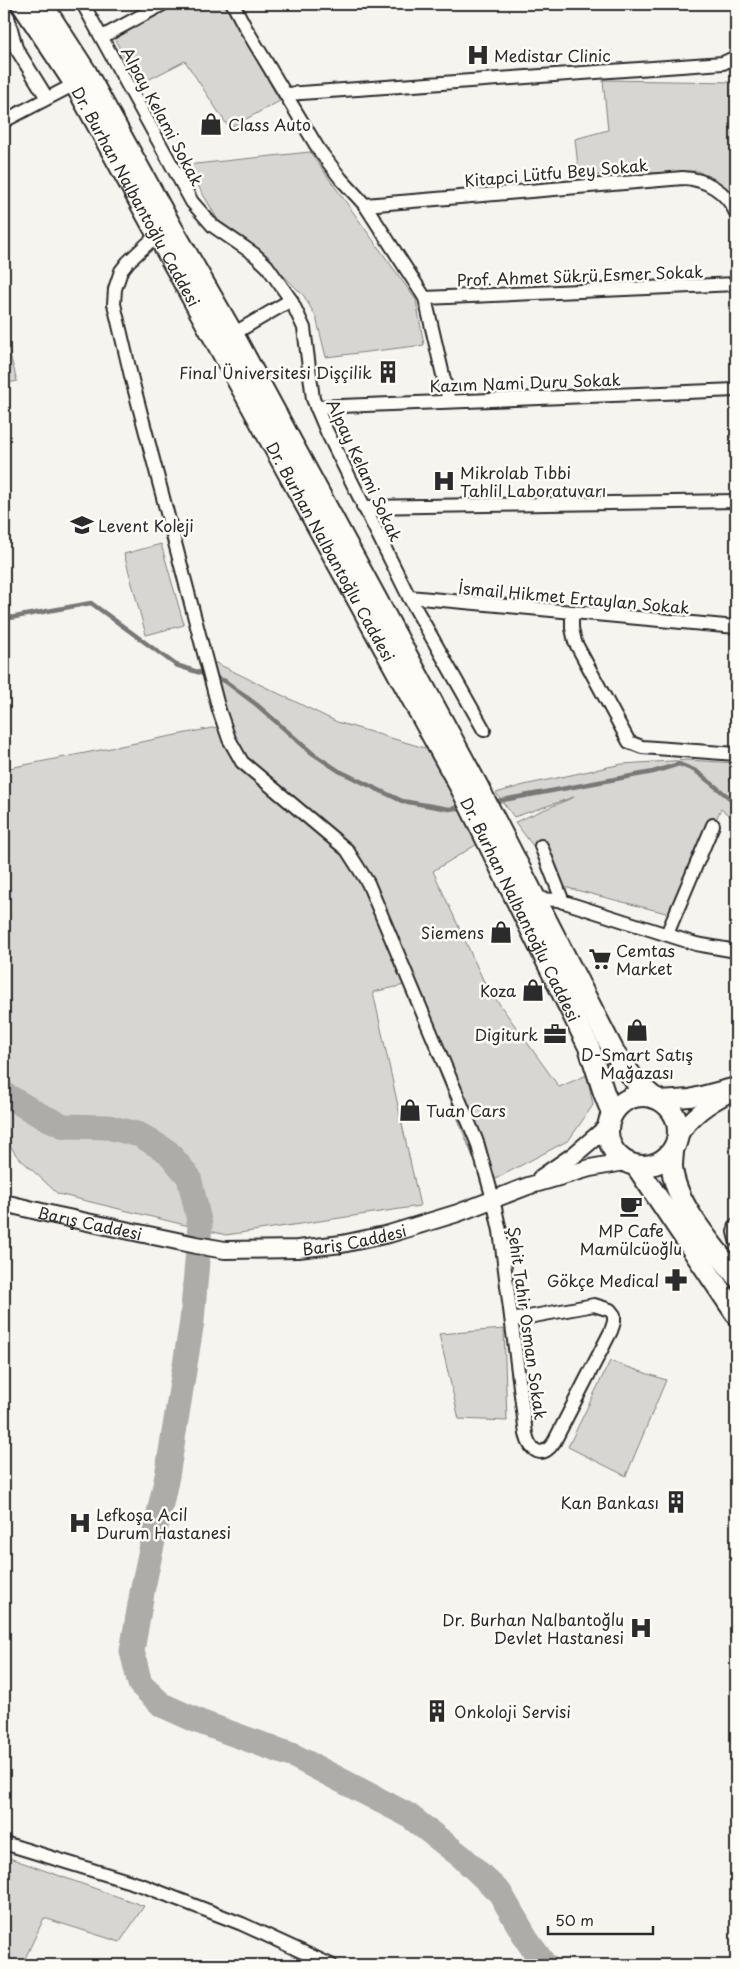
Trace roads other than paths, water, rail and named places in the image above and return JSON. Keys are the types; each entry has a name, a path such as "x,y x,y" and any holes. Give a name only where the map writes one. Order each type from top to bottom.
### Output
{"main road":[{"name":"Dr. Burhan Nalbantoğlu Caddesi","path":"22,4 75,84 469,788"},
{"name":"Dr. Burhan Nalbantoğlu Caddesi","path":"42,4 86,72 233,334 492,831 589,1047 604,1093 610,1119"},
{"name":"Dr. Burhan Nalbantoğlu Caddesi","path":"492,831 536,899 614,1052 636,1082 657,1099"},
{"path":"676,1144 666,1158 658,1164 648,1167 631,1164 616,1155 610,1146 608,1136 610,1119 620,1104 631,1098 643,1096 657,1099 669,1107 675,1116 678,1126 676,1144 672,1166 682,1199 736,1276"},
{"path":"631,1164 736,1314"}],"street":[{"name":"Alpay Kelami Sokak","path":"83,4 192,202 213,226 268,266 291,300 307,339 312,390 316,407 363,507 409,597 484,730"},
{"path":"102,37 163,4"},
{"path":"233,4 319,150 341,179 365,205 425,298 450,400"},
{"path":"4,12 8,16 16,48 47,98"},
{"path":"287,94 723,63 736,57"},
{"path":"4,121 75,84"},
{"name":"Kitapci Lütfu Bey Sokak","path":"365,205 682,178 698,179 711,185 729,202 736,213"},
{"name":"Şehit Tahir Osman Sokak","path":"158,234 128,262 122,271 115,289 114,304 219,710 229,739 242,762 347,850 368,883 477,1142 494,1199 500,1231 526,1434 533,1449 544,1451 554,1442 611,1331 614,1315 610,1310 594,1305 512,1320"},
{"name":"Prof. Ahmet Sükrü Esmer Sokak","path":"425,298 736,284"},
{"path":"233,334 291,300"},
{"name":"Kazım Nami Duru Sokak","path":"316,407 450,400 736,390"},
{"path":"363,507 736,501"},
{"name":"İsmail Hikmet Ertaylan Sokak","path":"409,597 572,614 736,628"},
{"path":"572,614 575,642 629,742 642,747 736,754"},
{"path":"667,934 713,825"},
{"path":"541,846 563,902"},
{"path":"536,899 563,902 696,944 736,951"},
{"path":"657,1099 690,1098 736,1086"},
{"path":"676,1144 684,1127 698,1112 736,1090"},
{"name":"Bariş Caddesi","path":"528,1186 573,1156 610,1119"},
{"name":"Bariş Caddesi","path":"174,1241 225,1250 298,1249 362,1240 415,1227 528,1186 590,1168 631,1164"},
{"name":"Barış Caddesi","path":"4,1203 54,1216 174,1241"},
{"path":"736,1225 734,1232 736,1240"},
{"path":"4,1843 144,1886 242,1924 331,1965"}],"waterway":[{"path":"4,619 91,603 176,665 225,681 257,705 312,753 339,771 402,801 449,809 464,807"},
{"path":"492,802 653,772 679,764 696,771 736,803"},
{"path":"4,1094 38,1114 64,1126 108,1127 140,1135 168,1152 189,1177 200,1225 192,1321 167,1476 143,1587 132,1651 140,1684 162,1705 200,1722 294,1756 408,1815 462,1857 500,1893 529,1943 545,1965"}],"place":[{"name":"Medistar Clinic","path":"478,55"},
{"name":"Class Auto","path":"211,124"},
{"name":"Final Üniversitesi Dişçilik","path":"388,372"},
{"name":"Mikrolab Tıbbi Tahlil Laboratuvarı","path":"444,481"},
{"name":"Levent Koleji","path":"82,525"},
{"name":"Siemens","path":"501,932"},
{"name":"Cemtas Market","path":"600,959"},
{"name":"Koza","path":"533,990"},
{"name":"D-Smart Satış Mağazası","path":"637,1030"},
{"name":"Digiturk","path":"555,1034"},
{"name":"Tuan Cars","path":"410,1110"},
{"name":"MP Cafe Mamülcüoğlu","path":"631,1206"},
{"name":"Gökçe Medical","path":"676,1280"},
{"name":"Kan Bankası","path":"676,1502"},
{"name":"Lefkoşa Acil Durum Hastanesi","path":"80,1523"},
{"name":"Dr. Burhan Nalbantoğlu Devlet Hastanesi","path":"641,1628"},
{"name":"Onkoloji Servisi","path":"437,1711"}]}
